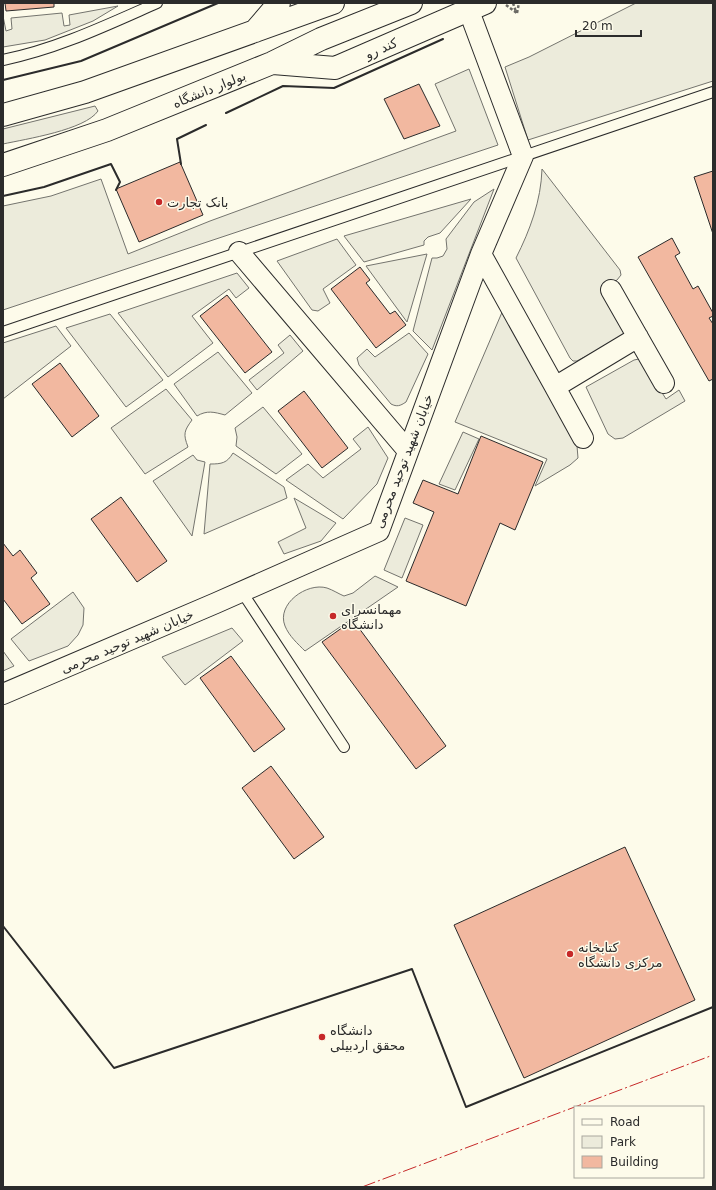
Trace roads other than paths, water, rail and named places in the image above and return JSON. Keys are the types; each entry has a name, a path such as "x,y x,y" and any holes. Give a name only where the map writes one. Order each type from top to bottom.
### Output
{"main road":[{"path":"254,32 279,3"},
{"path":"3,115 85,92 333,3"},
{"name":"بولوار دانشگاه","path":"3,165 107,130 272,63 321,39 411,3"},
{"name":"کند رو","path":"272,63 335,68 477,7"}],"street":[{"path":"477,7 523,156"},
{"name":"خیابان شهید توحید محرمی","path":"3,694 242,592 379,531 481,254 523,156"},
{"path":"239,252 408,451"},
{"path":"481,254 583,438"},
{"path":"611,290 664,383"},
{"path":"555,387 638,337"}],"lane":[{"path":"3,60 22,56 88,33 157,3"},
{"path":"3,332 713,92"},
{"path":"242,592 344,747"}],"place":[{"name":"بانک تجارت","path":"159,202"},
{"name":"مهمانسرای دانشگاه","path":"333,616"},
{"name":"کتابخانه مرکزی دانشگاه","path":"570,954"},
{"name":"دانشگاه محقق اردبیلی","path":"322,1037"}]}
